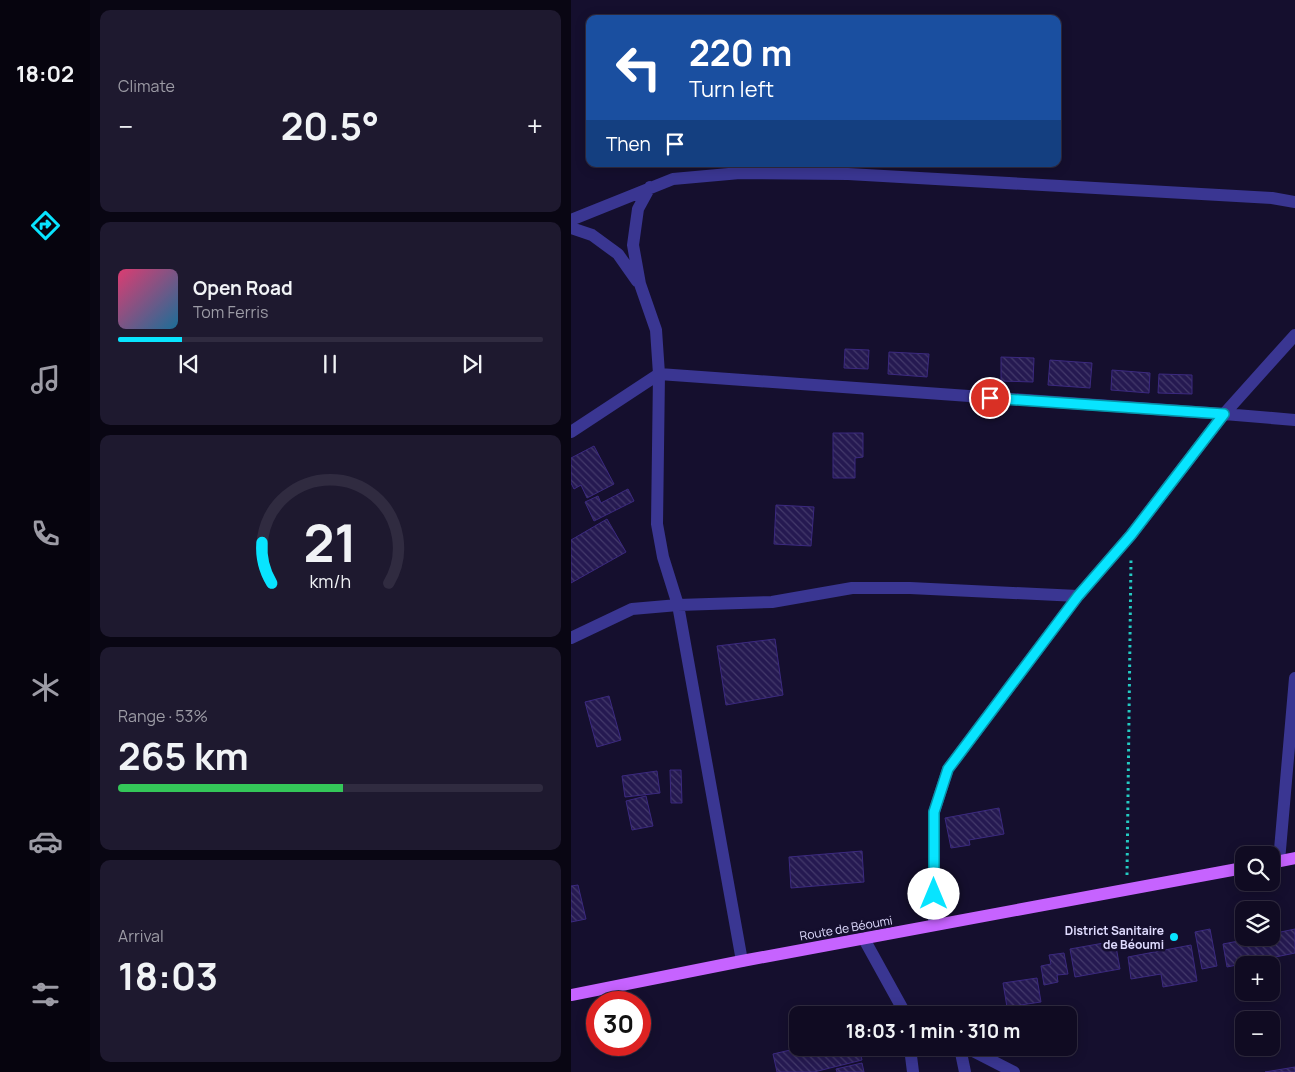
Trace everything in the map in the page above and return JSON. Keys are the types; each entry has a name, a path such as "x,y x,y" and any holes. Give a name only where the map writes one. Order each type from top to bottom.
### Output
{"main road":[{"path":"1280,861 1295,858"},
{"name":"Route de Béoumi","path":"571,995 1127,888 1235,869"}],"street":[{"path":"571,220 673,179 740,173 848,174 1271,198 1295,202"},
{"path":"650,187 638,209 633,245 640,284 656,330 659,374 657,524 663,557 678,605 742,961"},
{"path":"571,228 591,235 618,254 640,284"},
{"path":"934,925 934,812 948,769 1078,596 1131,535 1224,414 1295,335"},
{"path":"571,432 659,374 1295,420"},
{"path":"571,638 632,609 678,605 772,602 852,588 910,588 1078,596"},
{"path":"1277,846 1295,678"},
{"path":"864,939 901,1006"},
{"path":"911,1056 913,1072"},
{"path":"961,1056 965,1072"},
{"path":"983,1056 1014,1072"}],"path":[{"path":"1127,888 1131,535"}],"building":[{"path":"845,349 869,350 868,369 844,368"},
{"path":"889,352 929,354 927,377 888,374"},
{"path":"1001,357 1034,358 1033,382 1001,381"},
{"path":"1050,360 1092,363 1090,388 1048,385"},
{"path":"1112,370 1150,373 1149,393 1111,390"},
{"path":"1159,374 1192,375 1192,394 1158,393"},
{"path":"833,433 863,433 863,457 855,458 855,478 833,478"},
{"path":"594,446 614,484 587,498 581,485 574,489 571,483 571,458"},
{"path":"628,489 634,501 594,521 585,502 598,496 601,503"},
{"path":"776,505 814,507 811,546 774,544"},
{"path":"607,519 626,552 571,583 571,540"},
{"path":"775,639 783,695 726,705 717,646"},
{"path":"609,696 621,740 597,747 585,702"},
{"path":"670,770 681,770 682,803 671,803"},
{"path":"657,771 660,793 625,797 622,776"},
{"path":"646,796 653,826 632,830 626,801"},
{"path":"999,808 1004,834 969,840 970,845 951,848 945,818"},
{"path":"862,851 864,882 791,888 789,857"},
{"path":"578,885 586,919 571,922 571,886"},
{"path":"1210,929 1217,966 1202,969 1195,932"},
{"path":"1295,929 1295,953 1280,956 1235,956 1235,965 1227,967 1223,944 1235,942 1235,946 1280,946 1280,932"},
{"path":"1115,941 1120,969 1075,977 1070,949"},
{"path":"1191,945 1197,981 1163,987 1161,974 1131,979 1128,957"},
{"path":"1064,953 1068,974 1057,975 1058,982 1044,985 1041,966 1051,964 1049,955"},
{"path":"1037,978 1041,1002 1007,1006 1003,983"},
{"path":"789,1050 789,1056 861,1056 862,1060 814,1072 777,1072 773,1054"},
{"path":"862,1063 864,1072 837,1072 836,1069"},
{"path":"1295,1067 1295,1072 1265,1072"}],"place":[{"name":"District Sanitaire de Béoumi","path":"1174,937"}],"route":[{"path":"934,894 934,812 948,769 1078,596 1131,535 1224,414 990,398"}]}
